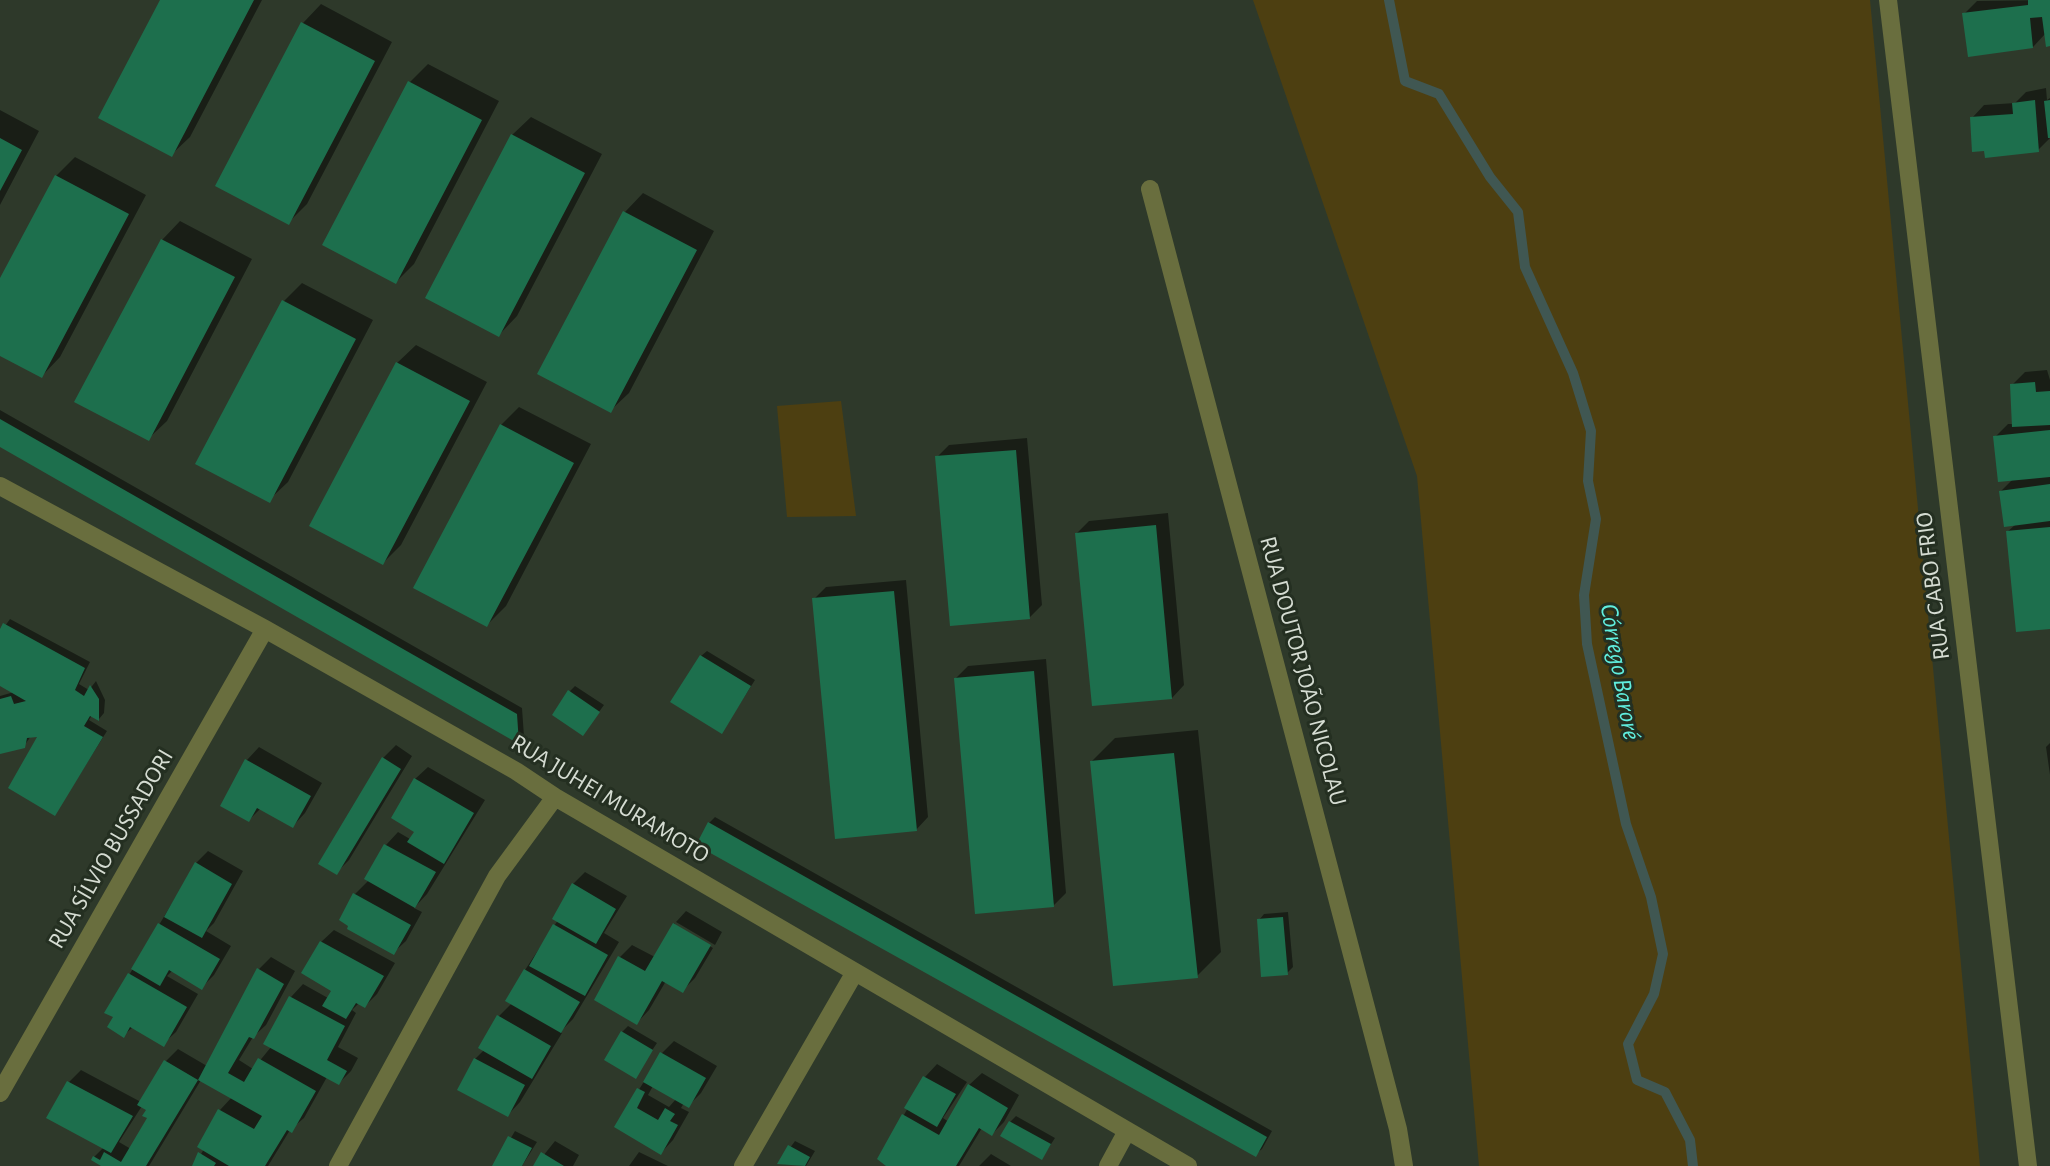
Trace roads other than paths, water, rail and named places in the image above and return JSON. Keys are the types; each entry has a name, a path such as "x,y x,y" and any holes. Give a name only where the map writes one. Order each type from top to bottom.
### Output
{"street":[{"name":"RUA CABO FRIO","path":"1888,0 2028,1166"},
{"name":"RUA DOUTOR JOÃO NICOLAU","path":"1150,189 1398,1129 1404,1166"},
{"name":"RUA JUHEI MURAMOTO","path":"0,486 265,629 516,771 555,797 1188,1166"},
{"name":"RUA SÍLVIO BUSSADORI","path":"0,1093 265,629"},
{"path":"338,1166 497,876 555,797"},
{"path":"743,1166 855,972"},
{"path":"1108,1166 1127,1131"}],"waterway":[{"name":"Córrego Baroré","path":"1389,0 1405,81 1439,94 1490,177 1518,212 1525,267 1573,373 1591,431 1588,481 1596,519 1584,595 1587,644 1626,824 1651,897 1663,954 1654,994 1628,1044 1637,1080 1665,1092 1690,1140 1693,1166"}]}
